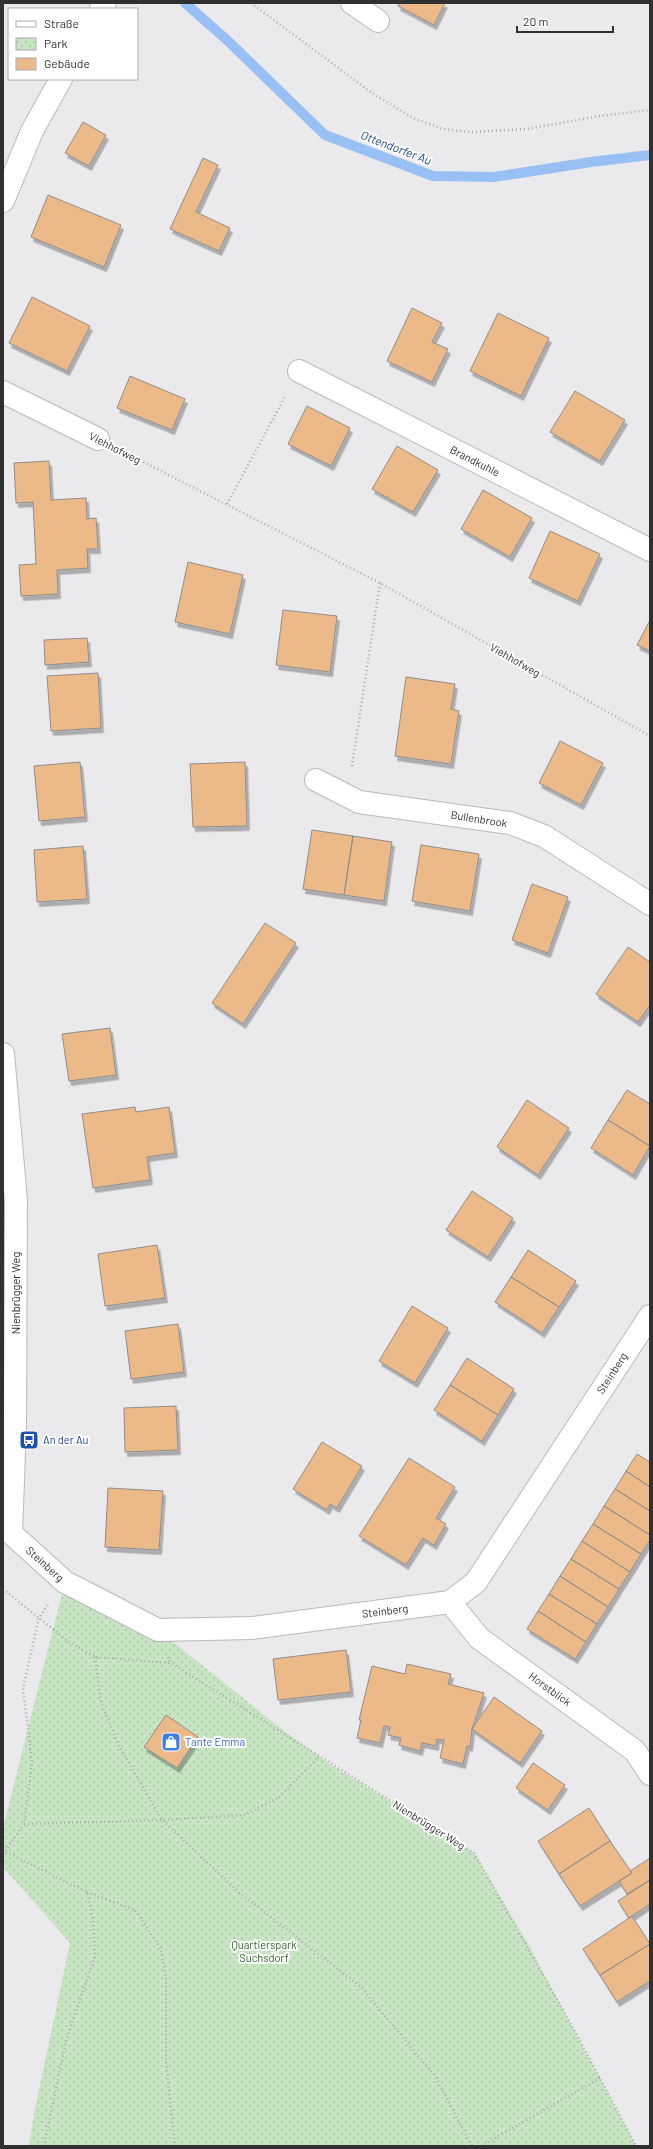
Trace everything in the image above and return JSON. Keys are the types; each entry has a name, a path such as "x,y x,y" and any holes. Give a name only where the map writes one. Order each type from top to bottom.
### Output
{"street":[{"path":"352,3 378,21"},
{"path":"3,201 32,131 60,80"},
{"name":"Brandkuhle","path":"299,371 650,550"},
{"name":"Viehhofweg","path":"3,392 98,439"},
{"name":"Bullenbrook","path":"316,780 359,802 510,823 544,836 650,904"},
{"name":"Nienbrügger Weg","path":"3,1054 16,1200 15,1427 7,1530"},
{"name":"Steinberg","path":"7,1530 65,1582 158,1630 252,1628 450,1602 476,1582 650,1316"},
{"name":"Horstblick","path":"450,1602 479,1638 643,1747 650,1774"}],"path":[{"path":"251,3 372,93 413,118 443,129 471,132 527,129 600,116 650,110"},
{"path":"227,504 299,371"},
{"name":"Viehhofweg","path":"98,439 380,583 650,736"},
{"path":"359,802 352,769 380,583"},
{"path":"65,1582 39,1618 23,1688 32,1762 24,1824 4,1853 87,1892 135,1910 161,1949 166,1977 166,2062 175,2146"},
{"path":"3,1589 70,1642 95,1657 171,1663 158,1630"},
{"path":"95,1657 101,1702 116,1739 162,1820 241,1894 360,1986 435,2076 472,2146"},
{"name":"Nienbrügger Weg","path":"171,1663 474,1853 600,2078 636,2146"},
{"path":"24,1824 162,1820 245,1815 279,1797 319,1757"},
{"path":"44,2146 66,2040 95,1956 93,1918 87,1892"},
{"path":"481,2146 600,2078"}],"green space":[{"name":"Quartierspark Suchsdorf","path":"65,1582 158,1630 284,1731 328,1763 474,1853 529,1946 636,2146 29,2146 35,2109 70,1943 3,1867 3,1828"}],"building":[{"path":"399,3 445,3 434,25 398,6"},
{"path":"83,122 106,135 89,166 65,153"},
{"path":"203,158 218,165 196,212 230,228 219,251 170,229"},
{"path":"48,195 121,225 104,267 31,237"},
{"path":"32,297 90,326 67,371 9,343"},
{"path":"412,308 442,323 432,342 448,349 432,382 387,361"},
{"path":"498,313 549,338 521,396 470,371"},
{"path":"130,376 185,399 172,430 117,408"},
{"path":"575,391 625,420 600,461 550,432"},
{"path":"307,406 350,428 331,466 288,444"},
{"path":"397,446 438,470 413,512 372,489"},
{"path":"49,461 51,500 86,498 87,519 96,518 98,549 87,549 88,568 57,570 58,594 21,596 19,565 36,564 33,502 16,503 14,463"},
{"path":"483,490 532,518 510,557 461,529"},
{"path":"550,531 600,554 578,601 529,578"},
{"path":"188,562 243,575 230,634 175,622"},
{"path":"283,610 337,616 330,672 276,665"},
{"path":"650,620 650,651 637,645"},
{"path":"87,638 89,662 45,665 44,640"},
{"path":"98,673 101,728 51,731 47,676"},
{"path":"406,677 455,684 451,709 459,711 451,764 395,756"},
{"path":"560,741 603,763 581,805 539,783"},
{"path":"80,762 85,817 39,821 34,766"},
{"path":"245,762 247,826 193,827 190,764"},
{"path":"312,830 353,836 344,895 303,889"},
{"path":"353,836 392,842 384,901 344,895"},
{"path":"421,845 479,854 470,911 412,901"},
{"path":"83,846 87,899 37,902 34,850"},
{"path":"532,884 568,897 548,953 512,940"},
{"path":"265,923 296,943 243,1024 212,1003"},
{"path":"628,947 650,962 650,1005 638,1022 596,994"},
{"path":"110,1028 116,1075 69,1081 62,1034"},
{"path":"627,1090 650,1104 650,1146 608,1120"},
{"path":"527,1100 569,1128 538,1175 497,1147"},
{"path":"135,1107 136,1112 169,1107 175,1153 147,1157 150,1180 93,1188 82,1114"},
{"path":"608,1120 650,1146 633,1175 591,1148"},
{"path":"472,1191 513,1218 488,1257 446,1230"},
{"path":"157,1245 165,1298 105,1306 98,1254"},
{"path":"528,1250 576,1281 559,1307 511,1277"},
{"path":"511,1277 559,1307 542,1333 495,1302"},
{"path":"412,1306 448,1328 415,1383 379,1361"},
{"path":"178,1324 184,1372 131,1379 125,1331"},
{"path":"467,1358 514,1389 498,1415 450,1385"},
{"path":"450,1385 498,1415 482,1441 434,1410"},
{"path":"176,1406 178,1450 125,1452 124,1408"},
{"path":"322,1442 362,1466 337,1508 330,1504 327,1510 293,1489"},
{"path":"637,1454 650,1462 650,1487 626,1471"},
{"path":"409,1458 455,1487 436,1518 446,1524 434,1545 423,1538 406,1565 359,1536"},
{"path":"626,1471 650,1487 650,1511 615,1489"},
{"path":"108,1488 163,1491 159,1550 105,1547"},
{"path":"615,1489 650,1511 650,1535 604,1506"},
{"path":"604,1506 650,1535 650,1540 641,1554 593,1524"},
{"path":"593,1524 641,1554 630,1572 582,1541"},
{"path":"582,1541 630,1572 619,1589 571,1559"},
{"path":"571,1559 619,1589 608,1607 560,1576"},
{"path":"560,1576 608,1607 597,1624 549,1594"},
{"path":"549,1594 597,1624 586,1642 538,1611"},
{"path":"538,1611 586,1642 575,1659 527,1629"},
{"path":"346,1650 351,1692 278,1700 273,1659"},
{"path":"407,1664 451,1674 448,1684 484,1693 472,1729 470,1747 467,1746 463,1764 440,1758 444,1740 437,1739 436,1746 422,1743 420,1751 399,1745 401,1738 388,1735 390,1727 384,1726 380,1743 357,1738 361,1720 359,1720 372,1666 405,1674"},
{"path":"494,1697 542,1731 520,1763 472,1729"},
{"name":"Tante Emma","path":"166,1715 198,1737 177,1768 144,1747"},
{"path":"533,1763 565,1785 548,1810 516,1788"},
{"path":"589,1808 610,1841 559,1874 538,1841"},
{"path":"610,1841 632,1873 580,1906 559,1874"},
{"path":"650,1858 650,1880 627,1894 619,1881 632,1873 630,1871"},
{"path":"650,1880 650,1904 629,1918 618,1901"},
{"path":"632,1916 650,1944 600,1975 583,1949"},
{"path":"650,1944 650,1981 617,2002 600,1975"}],"waterway":[{"name":"Ottendorfer Au","path":"185,3 227,40 325,135 433,176 494,177 591,162 650,155"}],"place":[{"name":"An der Au","path":"29,1440"},
{"name":"Tante Emma","path":"171,1742"}]}
